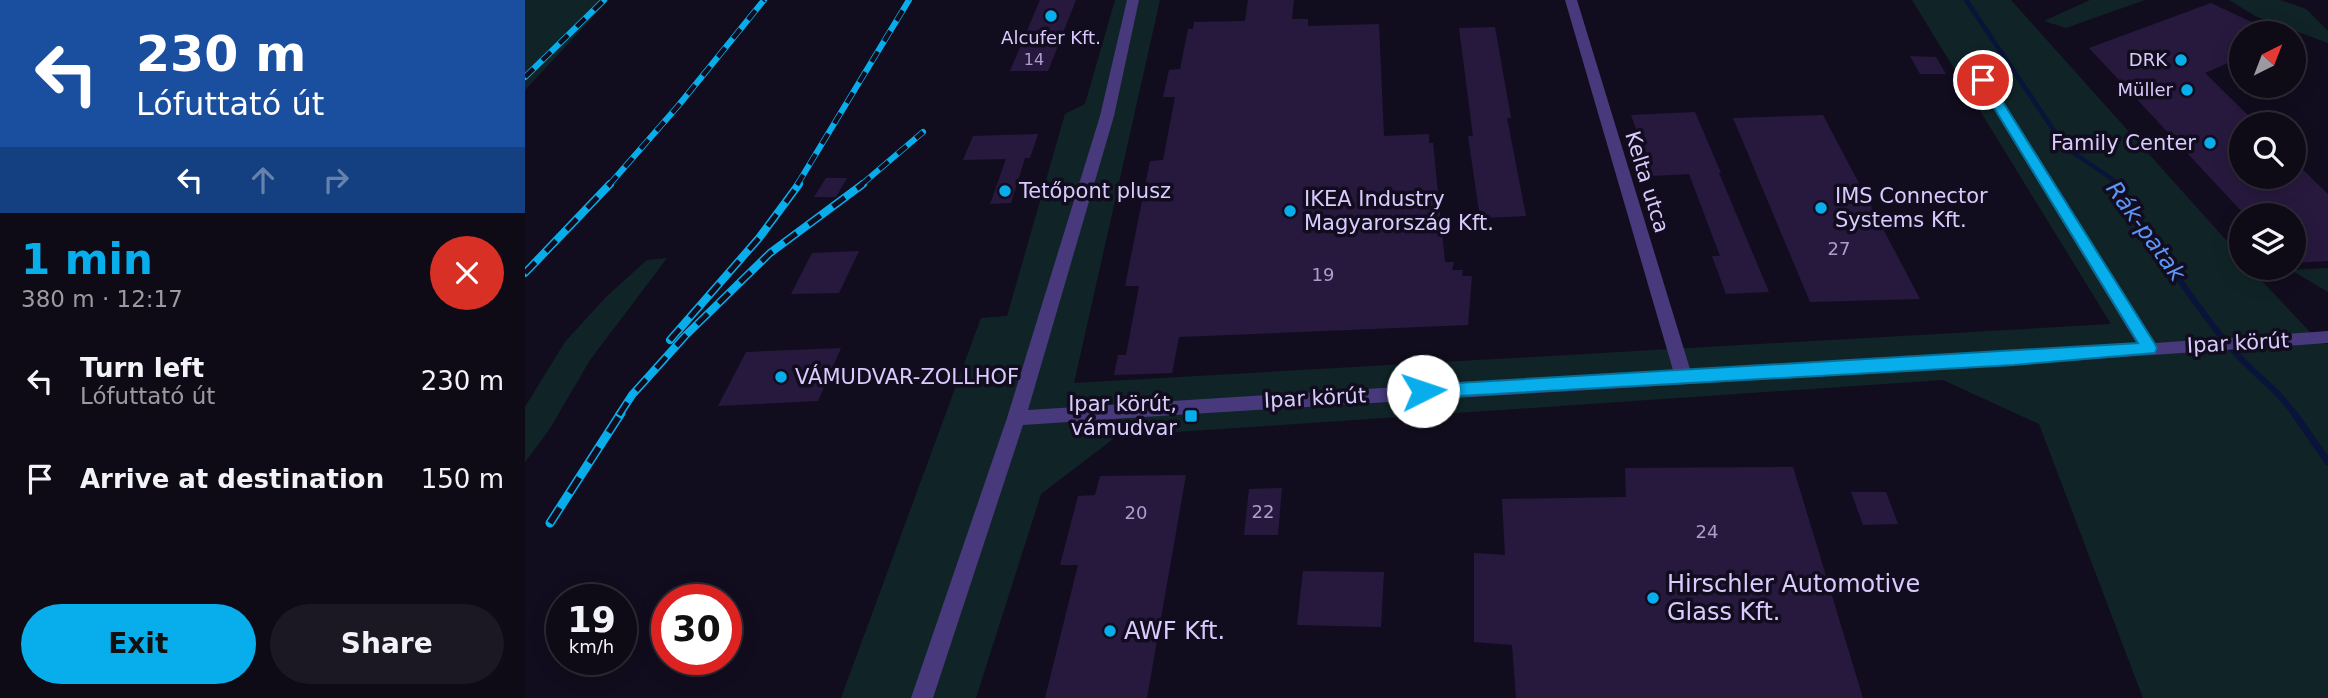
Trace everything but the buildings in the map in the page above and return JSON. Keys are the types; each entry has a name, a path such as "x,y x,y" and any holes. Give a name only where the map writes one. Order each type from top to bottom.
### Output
{"street":[{"path":"922,698 1016,418 1107,116 1133,0"},
{"name":"Kelta utca","path":"1571,0 1683,375"},
{"path":"1983,80 2149,348"},
{"name":"Ipar körút","path":"1016,418 1683,375 2014,359 2328,337"}],"green space":[{"path":"525,0 609,0 525,90"},
{"path":"1115,0 1160,0 1074,383 2111,324 1912,0 2011,0 2229,243 2229,280 2261,280 2321,344 2328,344 2328,698 2143,698 2039,424 1943,380 1117,436 1041,494 976,698 841,698 981,318 1007,316 1065,114 1085,104"},
{"path":"2090,0 2145,0 2066,28 2044,21"},
{"path":"2229,0 2280,0 2306,9 2328,31 2328,43 2307,35 2307,21 2269,21"},
{"path":"667,258 590,360 549,430 525,462 525,407 565,342 606,297 647,260"},
{"path":"2328,268 2328,292 2306,279 2306,269"}],"waterway":[{"name":"Rák-patak","path":"1966,0 2065,147 2112,179 2116,185"},
{"name":"Rák-patak","path":"2115,184 2215,329 2295,415"},
{"name":"Rák-patak","path":"2294,413 2328,462"}],"railway":[{"path":"525,77 604,0"},
{"path":"609,185 678,106 764,0"},
{"path":"797,185 909,0"},
{"path":"861,185 923,132"},
{"path":"525,273 610,184"},
{"path":"670,340 759,238 799,184"},
{"path":"619,415 632,395 685,336 770,253 863,184"},
{"path":"550,523 621,413"}],"place":[{"name":"Alcufer Kft.","path":"1051,16"},
{"name":"DRK","path":"2181,60"},
{"name":"Müller","path":"2187,90"},
{"name":"Family Center","path":"2210,143"},
{"name":"Tetőpont plusz","path":"1005,191"},
{"name":"IMS Connector Systems Kft.","path":"1821,208"},
{"name":"IKEA Industry Magyarország Kft.","path":"1290,211"},
{"name":"VÁMUDVAR-ZOLLHOF","path":"781,377"},
{"name":"Ipar körút, vámudvar","path":"1191,416"},
{"name":"Hirschler Automotive Glass Kft.","path":"1653,598"},
{"name":"AWF Kft.","path":"1110,631"}],"route":[{"path":"1423,391 1807,368 2014,359 2149,348 1983,80"}]}
